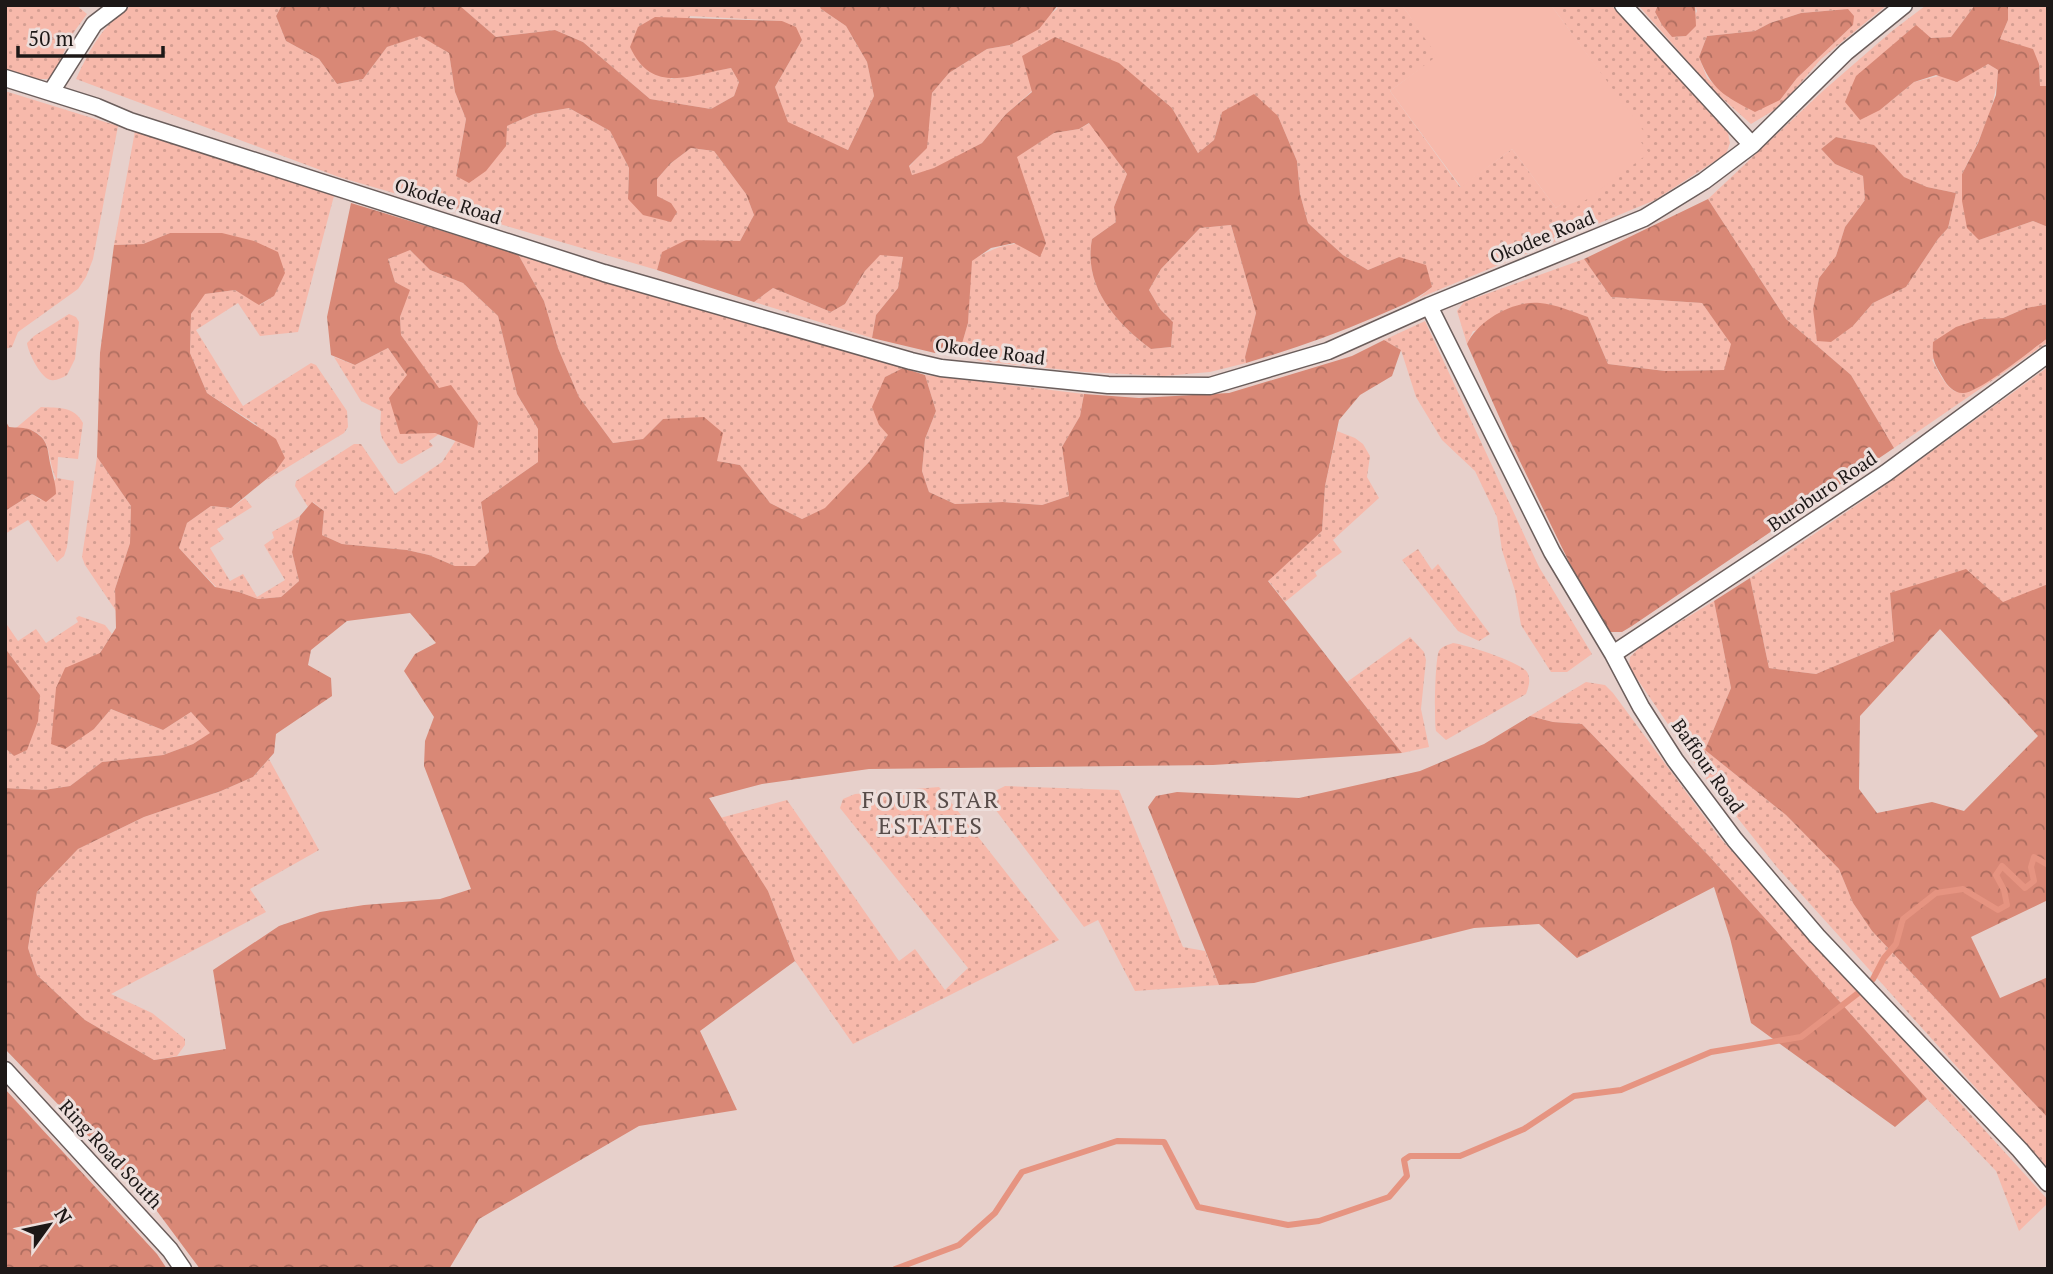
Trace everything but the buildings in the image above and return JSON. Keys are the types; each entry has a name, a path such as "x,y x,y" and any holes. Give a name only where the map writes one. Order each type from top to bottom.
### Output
{"street":[{"path":"51,92 94,24 119,5"},
{"path":"1623,5 1752,145"},
{"name":"Okodee Road","path":"5,78 130,121 592,269 941,368 1108,385 1210,386 1328,351 1429,306 1644,218 1704,181 1752,145 1846,52 1904,5"},
{"name":"Baffour Road","path":"1429,306 1552,552 1613,654 1641,707 1675,760 1735,840 1817,936 2048,1183"},
{"name":"Buroburo Road","path":"1613,654 1886,474 2048,354"},
{"name":"Ring Road South","path":"5,1069 170,1250 183,1269"}],"shaded area":[{"path":"5,5 2048,5 2048,1269 5,1269"},
{"path":"5,5 76,5 87,14 71,36 54,75 49,79 32,79 5,69"},
{"path":"132,5 282,5 276,16 286,41 319,59 337,84 363,79 387,47 420,35 449,53 455,92 466,119 456,175 507,126 534,114 569,108 610,131 629,168 628,199 671,203 656,196 657,179 671,163 691,148 714,151 746,194 754,215 740,241 715,241 662,253 657,270 339,177 76,79 98,38 113,20"},
{"path":"459,5 819,5 846,26 867,62 874,96 848,150 788,123 775,87 802,40 782,21 690,16 671,79 731,68 739,82 734,96 711,109 650,99 583,42 555,30 496,37"},
{"path":"1058,5 1402,5 1438,56 1390,91 1460,187 1512,149 1556,208 1647,137 1551,5 1611,5 1728,133 1730,143 1726,154 1655,200 1419,298 1432,287 1399,257 1368,270 1343,255 1308,223 1300,194 1297,161 1278,116 1222,112 1214,140 1198,153 1172,108 1119,64 1055,37 1032,91 1006,114 982,143 934,169 912,175 909,167 926,148 932,93 949,73 987,49 1010,45 1057,9"},
{"path":"1402,5 1551,5 1648,137 1641,142 1649,153 1571,211 1564,202 1556,208 1512,149 1461,187 1390,91 1437,56"},
{"path":"1638,5 1658,5 1655,12 1672,37 1686,36 1697,11 1695,5 1887,5 1821,59 1781,106 1751,124 1715,92","holes":["1847,9 1853,25 1797,78 1780,100 1729,98 1707,78 1699,57 1707,36 1755,31 1801,13"]},
{"path":"1975,5 1951,37 1931,38 1916,26 1880,110 1914,82 1988,64 1998,70 1990,111 1962,174 1979,240 2033,221 2048,227 2048,304 2026,308 2003,318 1980,319 1932,360 1947,385 1954,391 1963,392 1987,381 2048,338 2048,342 1894,448 1851,375 1786,319 1708,199 1824,90 1925,6","holes":["1836,137 1873,145 1903,177 1927,187 1956,193 1948,228 1906,287 1873,303 1853,326 1813,309 1819,278 1836,256 1845,227 1865,200 1863,176 1835,164 1821,149"]},
{"path":"2008,5 2048,5 2048,86 2040,86 2039,64 2016,44 2000,39 2008,20"},
{"path":"5,91 118,126 93,259 86,277 78,289 18,332 12,347 5,349"},
{"path":"1090,123 1127,174 1114,207 1116,222 1092,239 1090,256 1097,287 1114,315 1151,349 1171,347 1173,322 1160,309 1149,290 1161,269 1200,228 1231,225 1256,313 1245,357 1246,363 1210,372 1164,376 1085,372 981,361 959,354 968,323 971,261 1007,245 1046,243 1016,157 1054,133 1079,129"},
{"path":"135,131 335,192 298,332 260,336 238,303 196,330 243,406 311,363 316,365 347,411 348,427 344,433 265,481 275,472 257,425 207,393 190,353 191,314 204,294 235,290 260,305 274,296 170,233 143,244 114,245"},
{"path":"409,249 430,270 463,283 498,316 517,394 538,429 538,462 481,502 489,552 475,567 455,566 429,555 407,550 342,544 322,535 324,511 313,502 308,507 295,486 296,481 354,444 361,444 395,494 442,462 456,440 473,447 439,389 401,335 400,317 409,290 395,282 388,259"},
{"path":"518,254 903,368 885,377 879,425 889,435 869,462 825,509 802,519 770,503 740,465 716,461 663,419 643,439 613,443 579,397 558,348 544,301"},
{"path":"880,254 903,257 898,288 876,315 872,338 754,302 773,288 831,312 845,304 865,271"},
{"path":"1584,259 1611,297 1702,303 1732,344 1724,370 1665,371 1608,364 1588,317 1473,331 1467,344 1457,311 1464,302"},
{"path":"69,314 79,322 75,359 67,375 51,380 39,370 27,343"},
{"path":"1425,321 1539,567 1592,654 1567,672 1551,672 1521,625 1515,591 1502,550 1497,517 1475,471 1442,440 1416,397 1401,350 1384,340"},
{"path":"388,348 407,375 435,433 439,434 429,441 433,446 402,464 398,463 382,438 381,411 361,401 334,357 355,365"},
{"path":"2048,367 2048,584 2003,603 1890,594 1894,641 1816,674 1769,668 1750,578 1880,489"},
{"path":"925,375 1084,394 1080,416 1062,447 1069,496 1042,505 1003,502 955,504 929,492 922,471 925,439 936,411"},
{"path":"41,407 71,411 83,423 78,459 58,457 57,478 74,481 67,547 64,556 57,562 28,520 5,534 5,511 32,494 41,500 56,478 42,438 28,429 16,428"},
{"path":"1337,431 1363,444 1370,456 1367,477 1379,498 1333,540 1342,552 1315,572 1317,576 1285,602 1268,580 1322,531 1325,486"},
{"path":"97,457 131,506 130,543 115,589 116,611 82,557"},
{"path":"245,498 252,507 217,529 224,539 210,548 230,581 243,574 257,597 285,580 264,545 274,538 272,532 300,516 292,552 299,581 281,597 258,599 217,588 179,548 187,523 211,506 231,508"},
{"path":"1418,549 1432,570 1438,564 1490,634 1479,641 1458,631 1402,560"},
{"path":"1714,601 1731,688 1705,750 1786,815 1839,869 1853,903 1872,931 2048,1118 2048,1168 1776,866 1700,771 1629,667 1630,657 1642,645"},
{"path":"79,616 105,625 112,634 100,653 94,729 111,709 163,730 191,712 211,733 193,744 163,755 102,762 70,786 44,790 5,788 5,748 14,756 40,695 5,648 5,622 18,641 36,629 46,643 78,622 76,618"},
{"path":"1410,637 1424,652 1426,660 1421,709 1429,747 1402,753 1347,682"},
{"path":"1453,643 1481,650 1522,668 1527,672 1529,683 1526,694 1446,740 1436,731 1437,665 1439,651"},
{"path":"1586,682 1605,685 1613,693 1720,838 2048,1200 2019,1231 1996,1171 1927,1099 1710,857 1582,724 1553,722 1530,716"},
{"path":"269,759 319,850 250,889 266,912 111,994 152,1013 185,1039 185,1045 177,1056 154,1060 85,1020 37,975 28,948 37,892 78,849 144,817 221,791 253,777"},
{"path":"1005,786 1119,790 1183,947 1205,951 1219,985 1135,991 1098,920 1084,927 992,805 995,791"},
{"path":"939,787 1059,940 853,1044 795,961 768,891 720,818 787,800 899,961 915,949 945,990 968,968 840,808 843,799 855,794"}],"green space":[{"path":"282,5 459,5 496,37 555,30 583,42 650,99 711,109 734,96 739,82 731,68 673,78 649,72 630,47 638,27 655,17 782,21 796,27 802,40 775,87 788,122 848,150 874,96 867,62 846,26 819,5 1058,5 1039,29 1010,45 987,49 949,73 932,93 927,148 909,166 912,175 934,168 982,143 1006,114 1032,92 1022,56 1055,37 1119,63 1172,108 1198,153 1214,140 1222,112 1254,94 1278,116 1297,161 1300,194 1308,223 1343,255 1368,270 1399,257 1426,265 1432,287 1405,304 1359,324 1246,363 1245,357 1256,313 1231,225 1200,228 1161,269 1149,290 1160,309 1173,322 1171,347 1151,349 1114,315 1097,287 1092,272 1092,239 1116,222 1114,207 1127,174 1089,123 1079,129 1054,133 1017,157 1046,243 1040,257 1014,243 991,248 972,261 968,323 959,354 935,353 872,338 876,315 898,288 903,257 880,255 865,271 845,304 831,312 773,288 754,302 657,270 662,252 686,240 740,241 754,215 746,194 714,151 691,148 671,163 657,179 657,196 671,203 677,212 671,222 643,215 628,199 629,168 610,131 569,108 534,114 507,126 506,146 486,171 469,183 456,176 466,119 455,92 449,53 420,36 387,47 363,79 337,84 319,59 286,41 276,16"},
{"path":"1658,5 1695,5 1696,26 1686,36 1672,37 1655,12"},
{"path":"1975,5 2008,5 2008,20 2000,39 2033,49 2039,64 2040,86 2048,86 2048,227 2033,221 1979,240 1967,228 1962,201 1962,174 1978,143 1996,95 1998,70 1988,64 1957,82 1936,75 1914,82 1880,110 1860,120 1845,102 1856,76 1916,25 1931,38 1951,37"},
{"path":"1848,9 1854,16 1853,25 1797,78 1780,100 1755,112 1720,91 1699,57 1707,36 1755,31 1801,13"},
{"path":"1836,137 1874,145 1904,177 1927,187 1956,193 1948,228 1906,287 1873,303 1853,326 1831,342 1817,341 1813,309 1819,278 1836,256 1845,227 1865,200 1863,176 1835,164 1821,149"},
{"path":"1708,199 1786,319 1851,375 1894,448 1632,626 1622,632 1609,632 1591,607 1509,439 1467,344 1479,327 1498,313 1519,305 1540,303 1588,317 1608,364 1665,371 1724,370 1731,344 1702,303 1611,297 1584,259"},
{"path":"351,203 518,254 544,301 558,348 579,397 613,443 643,439 663,419 704,417 723,433 717,461 740,465 770,503 802,519 825,508 869,462 888,435 879,425 872,407 885,377 903,368 925,375 936,411 925,439 922,471 929,492 955,504 1003,502 1042,505 1069,496 1062,447 1080,416 1084,394 1139,398 1229,393 1352,356 1384,340 1401,350 1392,376 1360,395 1339,420 1325,486 1322,531 1268,581 1402,753 1213,765 869,769 762,784 709,798 768,891 795,961 700,1031 737,1110 639,1126 479,1219 449,1269 200,1269 145,1195 5,1049 5,788 44,790 70,786 102,762 163,755 193,744 210,733 191,712 163,730 111,709 94,729 65,749 51,744 56,688 65,668 100,653 116,628 115,589 130,543 131,506 97,457 100,353 114,245 143,244 170,233 222,233 254,241 278,252 285,273 274,296 259,305 235,290 205,294 191,314 190,353 207,393 276,439 285,458 275,472 231,508 211,506 187,523 179,548 215,587 258,599 281,597 299,581 292,552 300,516 312,502 324,511 322,535 342,544 407,550 429,555 455,566 475,566 489,552 481,502 538,462 538,429 517,394 498,316 463,283 430,270 410,250 388,259 395,282 410,290 400,317 401,335 439,388 451,385 478,422 474,448 435,433 400,434 389,398 407,375 388,348 355,365 331,355 327,317","holes":["410,613 436,643 415,654 404,671 434,717 425,741 424,766 471,889 440,899 364,905 320,912 279,926 213,970 226,1049 154,1060 85,1020 37,975 28,948 37,892 78,849 144,817 221,791 253,777 274,753 276,734 332,696 331,678 308,665 311,650 347,621"]},
{"path":"2048,304 2048,338 1972,391 1957,392 1947,384 1934,361 1933,342 1956,327 1980,319 2003,318 2026,308"},
{"path":"5,420 9,427 31,430 45,441 56,494 46,502 32,494 5,511"},
{"path":"1966,569 2003,602 2048,584 2048,900 1971,937 2000,998 2048,977 2048,1118 1872,931 1853,903 1839,869 1786,815 1705,750 1731,688 1714,601 1750,578 1769,668 1816,674 1894,641 1890,593","holes":["1940,629 2038,736 1964,811 1932,802 1877,813 1859,789 1860,716"]},
{"path":"5,648 40,695 38,721 27,750 14,756 5,748"},
{"path":"1530,716 1553,722 1582,724 1710,857 1927,1099 1895,1127 1751,1023 1714,887 1577,958 1539,924 1474,928 1254,983 1219,985 1148,807 1156,796 1177,792 1299,798 1420,771 1484,744"},
{"path":"5,1089 157,1254 167,1269 5,1269"}],"waterway":[{"path":"1873,979 1884,958 1896,944 1903,919 1936,893 1963,889 1998,910 2007,905 2004,890 1996,875 2002,866 2025,888 2034,881 2031,867 2034,857 2048,865"},
{"path":"895,1269 959,1245 995,1213 1022,1172 1117,1141 1164,1142 1198,1207 1288,1225 1319,1221 1389,1197 1407,1176 1404,1160 1410,1156 1460,1156 1524,1129 1574,1096 1621,1090 1711,1052 1801,1037 1857,994"}],"district":[{"name":"FOUR STAR ESTATES","path":"931,813"}]}
